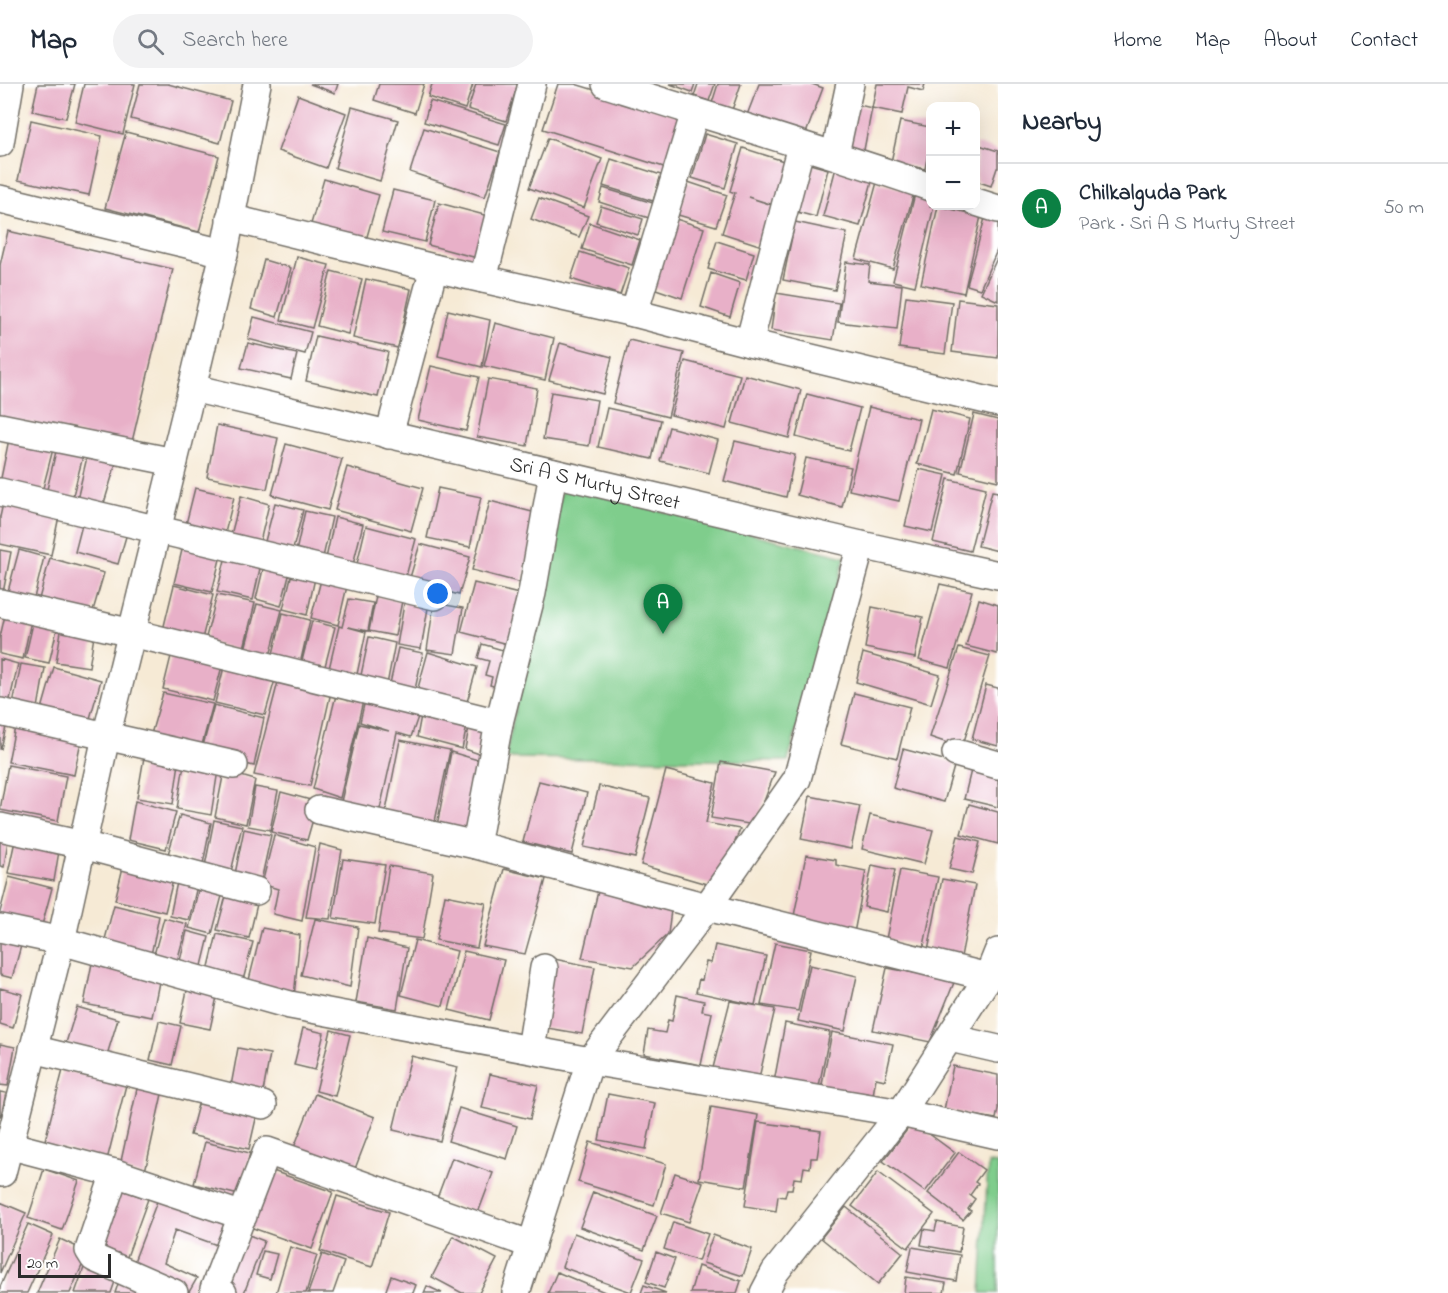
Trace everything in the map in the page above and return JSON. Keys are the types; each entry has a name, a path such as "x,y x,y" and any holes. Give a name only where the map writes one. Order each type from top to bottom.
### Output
{"street":[{"path":"0,143 10,84"},
{"path":"2,1173 61,941 106,737 224,253 257,84"},
{"path":"483,279 532,84"},
{"path":"606,84 801,146 835,154 926,185"},
{"path":"835,154 850,84"},
{"path":"634,313 695,112"},
{"path":"749,343 801,146"},
{"path":"0,199 224,253"},
{"path":"980,204 998,209"},
{"path":"230,218 634,313 998,403"},
{"path":"389,435 435,268"},
{"name":"Sri A S Murty Street","path":"192,388 998,575"},
{"path":"0,427 174,462"},
{"path":"476,846 499,723 532,593 553,473"},
{"path":"0,492 435,596"},
{"path":"516,1293 590,1061 707,907 797,778 861,545"},
{"path":"0,603 499,723"},
{"path":"0,712 234,765"},
{"path":"956,753 998,765"},
{"path":"319,810 476,846 707,907 988,977"},
{"path":"0,827 82,845 256,891"},
{"path":"0,928 61,941 290,1005 590,1061 901,1113 998,1135"},
{"path":"764,1293 775,1272 901,1113 988,977 998,952"},
{"path":"531,1049 544,968"},
{"path":"950,1038 998,1049"},
{"path":"33,1049 263,1104"},
{"path":"8,1145 115,1173 243,1216"},
{"path":"215,1292 267,1151 532,1245"},
{"path":"115,1173 89,1250 94,1258 174,1293"}],"green space":[{"path":"562,486 845,557 788,761 505,758"},
{"path":"988,1163 998,1164 998,1293 981,1293"}],"building":[{"path":"38,84 75,84 66,118 32,111"},
{"path":"84,84 135,84 123,134 75,122"},
{"path":"140,84 168,84 231,101 220,143 131,119"},
{"path":"310,84 338,84 335,93"},
{"path":"379,84 424,84 415,113 374,100"},
{"path":"432,84 473,84 465,109 428,97"},
{"path":"476,84 518,84 506,121 468,109"},
{"path":"558,84 575,84 686,118 667,168 543,129"},
{"path":"670,84 695,84 692,92"},
{"path":"698,84 715,84 709,101 694,96"},
{"path":"718,84 741,84 732,110 712,103"},
{"path":"759,84 812,84 823,88 805,136 747,115"},
{"path":"877,84 925,84 923,91 908,87 902,114 872,108"},
{"path":"298,95 346,113 326,168 278,151"},
{"path":"430,101 506,124 499,145 424,122"},
{"path":"846,102 872,108 864,150 838,145"},
{"path":"352,107 398,120 380,181 335,168"},
{"path":"31,120 102,136 89,195 18,180"},
{"path":"900,121 926,126 925,169 891,162"},
{"path":"424,128 500,152 485,197 410,172"},
{"path":"126,132 219,156 199,232 105,208"},
{"path":"705,134 738,144 725,188 692,178"},
{"path":"548,138 602,159 584,208 529,188"},
{"path":"980,145 998,151 998,168 991,186 980,182"},
{"path":"743,148 793,164 780,207 748,197 775,206 762,246 722,233 735,193 730,191"},
{"path":"611,159 661,175 653,201 603,186"},
{"path":"806,163 828,169 816,217 793,211"},
{"path":"837,164 874,174 860,226 823,216"},
{"path":"324,179 379,195 366,240 311,224"},
{"path":"688,182 727,195 716,226 678,215"},
{"path":"877,182 914,192 893,269 856,259"},
{"path":"603,188 653,203 649,218 599,202"},
{"path":"393,190 435,200 425,242 382,232"},
{"path":"915,194 926,196 926,210 933,210 915,286 893,281"},
{"path":"539,198 588,216 579,237 531,219"},
{"path":"439,203 492,217 481,259 428,245"},
{"path":"601,206 643,219 638,235 596,222"},
{"path":"937,210 955,210 981,216 964,293 921,284"},
{"path":"986,214 998,218 998,248 980,289 967,285"},
{"path":"676,219 704,228 682,298 653,288"},
{"path":"795,222 847,233 835,290 783,280"},
{"path":"590,223 640,240 632,265 582,249"},
{"path":"8,231 173,269 131,446 0,416 0,265"},
{"path":"717,241 754,253 746,280 708,269"},
{"path":"580,252 629,268 620,295 571,279"},
{"path":"998,256 998,301 981,293"},
{"path":"297,257 329,265 312,328 281,320"},
{"path":"264,260 291,268 277,317 251,309"},
{"path":"846,262 870,265 868,281 902,285 897,329 838,322"},
{"path":"331,271 362,279 348,334 317,326"},
{"path":"711,273 740,283 730,317 701,307"},
{"path":"366,279 411,289 398,348 353,338"},
{"path":"776,293 839,303 833,340 771,330"},
{"path":"906,296 952,302 945,354 899,348"},
{"path":"958,299 998,304 998,358 952,352"},
{"path":"448,310 490,320 482,367 438,356"},
{"path":"254,317 311,332 305,354 248,339"},
{"path":"495,323 554,338 545,380 484,366"},
{"path":"316,336 388,352 378,397 306,381"},
{"path":"629,340 684,353 668,417 613,403"},
{"path":"248,343 297,354 291,379 241,368"},
{"path":"560,343 612,357 603,394 549,380"},
{"path":"685,361 740,375 726,429 671,415"},
{"path":"431,366 479,377 466,431 418,420"},
{"path":"745,375 801,390 789,438 732,423"},
{"path":"488,379 537,388 527,446 477,437"},
{"path":"551,392 597,400 589,446 543,439"},
{"path":"807,394 860,408 849,451 796,437"},
{"path":"869,407 919,419 899,501 849,490"},
{"path":"607,408 661,420 652,459 598,447"},
{"path":"931,409 970,419 957,474 917,464"},
{"path":"974,414 998,420 998,481 960,472"},
{"path":"217,425 278,438 267,489 207,477"},
{"path":"669,427 718,440 709,473 660,461"},
{"path":"9,439 53,449 41,496 0,483"},
{"path":"735,441 795,455 786,497 724,481"},
{"path":"286,444 342,459 328,510 272,495"},
{"path":"56,451 83,456 71,503 45,498"},
{"path":"87,457 116,463 102,510 76,504"},
{"path":"806,458 851,467 842,507 797,495"},
{"path":"347,467 423,488 411,531 335,510"},
{"path":"919,469 946,475 932,532 905,526"},
{"path":"948,479 986,488 970,551 933,542"},
{"path":"195,488 234,497 224,537 185,528"},
{"path":"438,488 481,497 470,547 427,538"},
{"path":"992,491 998,492 998,551 978,546"},
{"path":"241,496 269,504 259,546 230,539"},
{"path":"4,499 60,511 51,555 0,544 0,517"},
{"path":"490,501 540,514 522,583 472,570"},
{"path":"275,503 303,510 291,557 263,549"},
{"path":"305,511 332,517 322,562 295,556"},
{"path":"335,517 363,524 352,569 325,563"},
{"path":"83,521 127,533 118,564 75,552"},
{"path":"366,526 416,539 405,580 356,568"},
{"path":"420,544 470,557 459,595 409,581"},
{"path":"183,546 221,555 212,592 174,583"},
{"path":"0,550 11,552 3,593 0,592"},
{"path":"19,550 44,557 33,602 7,595"},
{"path":"226,556 261,564 253,600 217,592"},
{"path":"50,558 104,573 92,614 39,599"},
{"path":"264,565 290,572 281,606 256,599"},
{"path":"292,573 315,578 307,615 283,609"},
{"path":"321,580 347,586 338,625 311,618"},
{"path":"474,583 527,596 515,646 461,632"},
{"path":"940,584 972,591 950,668 919,660"},
{"path":"174,585 213,595 202,639 163,630"},
{"path":"217,595 255,603 243,652 205,641"},
{"path":"376,596 402,601 395,636 369,631"},
{"path":"405,598 429,602 421,649 397,645"},
{"path":"349,599 373,603 368,631 348,627 366,632 356,679 328,673 339,626 342,627"},
{"path":"979,599 998,605 997,654 966,646"},
{"path":"434,603 463,608 455,654 427,650"},
{"path":"257,604 282,610 269,660 244,653"},
{"path":"872,607 923,617 915,658 865,648"},
{"path":"6,611 32,616 23,659 0,654 0,637"},
{"path":"283,613 310,620 300,664 272,658"},
{"path":"34,619 58,625 49,663 25,658"},
{"path":"312,621 335,627 324,670 301,665"},
{"path":"62,625 95,630 89,667 56,662"},
{"path":"369,637 395,643 387,685 360,680"},
{"path":"482,644 513,653 502,689 490,685 492,677 485,675 489,661 478,658"},
{"path":"398,648 423,653 414,694 389,688"},
{"path":"959,648 990,656 962,748 930,737"},
{"path":"172,652 223,662 213,701 163,689"},
{"path":"428,652 477,667 465,709 416,695"},
{"path":"863,653 940,675 931,704 856,682"},
{"path":"0,659 18,664 9,704 0,702"},
{"path":"225,663 276,676 265,715 215,703"},
{"path":"21,664 45,668 38,708 13,704"},
{"path":"54,667 101,680 89,722 42,709"},
{"path":"279,678 331,692 310,786 254,775"},
{"path":"986,685 998,688 998,746 972,739"},
{"path":"163,693 213,704 200,752 149,741"},
{"path":"854,693 910,707 897,758 841,744"},
{"path":"336,695 363,701 340,798 313,789"},
{"path":"366,696 420,711 411,737 397,733 378,818 340,806 359,724 389,731 360,722"},
{"path":"214,705 264,718 254,766 201,753"},
{"path":"422,710 468,721 462,749 417,737"},
{"path":"0,716 8,718 1,749 0,749"},
{"path":"16,722 82,736 74,775 8,762"},
{"path":"470,722 494,728 488,757 465,749"},
{"path":"400,740 450,750 433,831 384,821"},
{"path":"903,749 955,763 944,802 893,788"},
{"path":"451,752 488,763 473,838 436,831"},
{"path":"144,757 179,763 173,804 137,798"},
{"path":"721,762 775,772 755,825 711,818"},
{"path":"184,764 218,770 211,815 177,809"},
{"path":"8,765 66,776 58,821 0,810"},
{"path":"972,766 998,773 998,807 964,799"},
{"path":"666,770 715,783 706,823 740,829 717,887 641,865"},
{"path":"224,771 255,780 246,824 215,817"},
{"path":"539,781 587,793 572,854 523,842"},
{"path":"599,786 650,798 635,858 584,847"},
{"path":"255,787 278,791 270,830 248,826"},
{"path":"281,792 318,802 307,840 271,832"},
{"path":"810,796 860,806 851,849 801,839"},
{"path":"135,801 176,812 166,849 128,840"},
{"path":"969,804 998,812 998,844 961,834"},
{"path":"180,815 211,823 203,864 168,854"},
{"path":"870,815 933,830 924,864 862,849"},
{"path":"214,820 242,826 231,872 205,866"},
{"path":"244,829 271,835 261,881 235,874"},
{"path":"0,831 9,833 4,867 0,866"},
{"path":"274,835 315,847 302,921 273,914 278,889 262,884"},
{"path":"16,836 60,845 54,881 8,873"},
{"path":"958,836 980,842 972,874 949,869"},
{"path":"320,844 342,850 330,919 306,917"},
{"path":"806,855 836,860 836,865 866,871 854,933 793,921"},
{"path":"125,859 175,872 165,912 115,900"},
{"path":"343,859 385,865 375,924 333,918"},
{"path":"872,865 895,870 887,912 864,907"},
{"path":"389,866 433,873 422,939 378,933"},
{"path":"504,869 546,879 525,954 483,946"},
{"path":"900,870 938,877 924,946 886,939"},
{"path":"9,877 52,888 41,929 0,918"},
{"path":"942,879 975,885 961,957 928,951"},
{"path":"177,882 197,886 189,920 170,916"},
{"path":"600,883 672,902 668,934 633,967 582,958"},
{"path":"199,887 223,892 212,934 189,928"},
{"path":"227,892 258,900 249,938 217,930"},
{"path":"445,895 486,903 477,948 436,940"},
{"path":"114,905 159,916 150,960 103,947"},
{"path":"164,918 187,924 175,969 152,962"},
{"path":"315,919 358,927 350,987 301,975"},
{"path":"0,928 24,935 12,978 0,975"},
{"path":"262,928 300,935 294,997 247,988"},
{"path":"187,931 209,937 200,974 178,969"},
{"path":"217,934 253,942 241,988 206,979"},
{"path":"367,938 407,948 397,1009 356,1002"},
{"path":"415,940 457,951 443,1006 401,995"},
{"path":"775,943 811,950 798,1011 761,1005"},
{"path":"715,945 766,956 755,1005 696,992 699,979 702,980 706,962 711,963"},
{"path":"464,951 504,960 489,1020 449,1010"},
{"path":"93,958 161,972 152,1017 84,1004"},
{"path":"554,959 595,967 582,1034 541,1027"},
{"path":"810,965 857,976 845,1031 798,1021"},
{"path":"887,968 955,980 930,1042 873,1030"},
{"path":"188,986 218,992 210,1029 180,1023"},
{"path":"0,988 22,994 13,1028 0,1024"},
{"path":"677,995 704,1001 702,1011 712,1013 701,1065 644,1054 648,1030 665,1033 668,1020 672,1021"},
{"path":"730,1001 775,1009 759,1078 713,1068"},
{"path":"77,1007 118,1019 107,1055 66,1043"},
{"path":"159,1021 181,1026 172,1065 150,1060"},
{"path":"785,1023 830,1032 818,1091 774,1082"},
{"path":"303,1028 324,1033 315,1070 294,1065"},
{"path":"331,1030 350,1035 335,1096 316,1091"},
{"path":"832,1032 893,1044 885,1080 876,1078 871,1106 820,1095"},
{"path":"0,1044 15,1047 8,1086 0,1085"},
{"path":"238,1048 270,1054 263,1092 231,1086"},
{"path":"411,1056 458,1067 440,1141 393,1130"},
{"path":"953,1066 998,1075 996,1119 944,1110"},
{"path":"63,1070 126,1085 107,1160 44,1144"},
{"path":"490,1074 538,1085 530,1119 482,1108"},
{"path":"139,1080 164,1085 144,1176 119,1170"},
{"path":"0,1092 6,1093 1,1116 0,1116"},
{"path":"315,1094 375,1117 353,1174 293,1150"},
{"path":"608,1094 655,1103 646,1149 599,1140"},
{"path":"200,1097 258,1110 249,1149 190,1135"},
{"path":"711,1107 758,1115 746,1187 699,1179"},
{"path":"459,1108 517,1126 507,1159 448,1141"},
{"path":"758,1122 821,1131 817,1158 811,1158 810,1168 804,1167 802,1179 794,1178 792,1189 787,1189 785,1197 778,1196 776,1211 745,1206"},
{"path":"913,1122 955,1153 925,1192 883,1161"},
{"path":"205,1142 250,1153 239,1195 194,1184"},
{"path":"590,1142 666,1164 654,1205 578,1182"},
{"path":"959,1152 984,1170 975,1182 978,1184 970,1195 975,1199 968,1209 971,1211 963,1220 928,1193"},
{"path":"452,1158 493,1173 478,1213 437,1198"},
{"path":"44,1169 79,1181 62,1230 28,1218"},
{"path":"267,1169 333,1192 312,1249 247,1226"},
{"path":"878,1172 934,1214 908,1248 852,1206"},
{"path":"675,1173 703,1182 689,1222 661,1213"},
{"path":"117,1188 148,1199 124,1265 92,1253"},
{"path":"161,1191 228,1214 217,1245 175,1230 164,1263 197,1278 189,1292 158,1278 130,1272"},
{"path":"593,1192 657,1216 644,1250 580,1227"},
{"path":"337,1196 389,1212 372,1267 320,1251"},
{"path":"0,1202 26,1213 0,1273"},
{"path":"846,1207 903,1253 878,1284 821,1238"},
{"path":"673,1222 708,1234 698,1261 664,1249"},
{"path":"937,1222 963,1227 959,1252 921,1245 924,1229 935,1231"},
{"path":"28,1224 53,1235 27,1293 0,1293 0,1287"},
{"path":"244,1233 264,1241 244,1293 239,1293 222,1286"},
{"path":"574,1233 644,1259 631,1292 562,1267"},
{"path":"713,1235 752,1249 743,1276 703,1263"},
{"path":"453,1236 497,1259 479,1293 462,1293 432,1277"},
{"path":"60,1239 88,1252 70,1293 37,1293"},
{"path":"290,1247 317,1255 306,1293 276,1293"},
{"path":"912,1247 960,1255 956,1281 907,1272"},
{"path":"263,1251 277,1254 270,1279 256,1275"},
{"path":"656,1252 675,1259 664,1288 646,1282"},
{"path":"322,1254 344,1262 333,1293 308,1293"},
{"path":"86,1262 118,1273 111,1293 75,1293"},
{"path":"698,1266 741,1281 737,1293 690,1293"},
{"path":"557,1272 607,1293 548,1293"},
{"path":"391,1276 416,1285 413,1293 385,1293"},
{"path":"906,1277 946,1283 944,1293 904,1293"},
{"path":"120,1278 142,1293 115,1293"},
{"path":"644,1285 666,1293 641,1293"},
{"path":"427,1286 442,1293 424,1293"}],"place":[{"name":"Chilkalguda Park","path":"663,634"}]}
